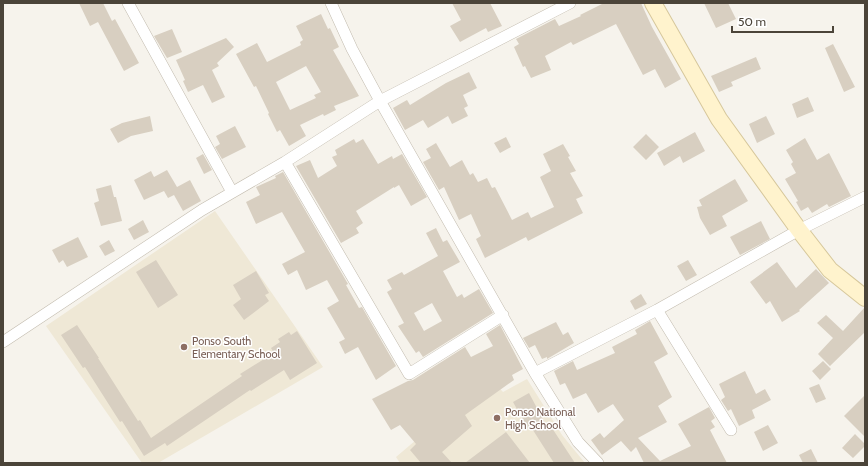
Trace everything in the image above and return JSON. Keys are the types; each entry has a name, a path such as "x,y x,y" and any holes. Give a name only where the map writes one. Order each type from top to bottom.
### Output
{"main road":[{"path":"652,3 719,119 798,230 830,270 865,298"}],"street":[{"path":"128,3 232,192"},
{"path":"331,3 352,50 380,101 535,373 578,442 598,463"},
{"path":"3,342 202,210 285,162 380,101 570,3"},
{"path":"285,162 409,374 503,315"},
{"path":"535,373 657,310 798,230 865,197"},
{"path":"657,310 731,430"}],"shaded area":[{"name":"Ponso South Elementary School","path":"215,211 323,367 158,463 142,463 46,326"},
{"name":"Ponso National High School","path":"488,376 503,392 527,379 562,435 585,463 400,463 396,457 462,401"}],"building":[{"path":"79,3 103,3 112,21 115,19 139,63 124,71 98,22 90,26"},
{"path":"452,3 490,3 502,26 488,32 486,28 460,42 450,26 461,20"},
{"path":"604,3 641,3 652,27 681,79 665,88 655,69 643,75 616,24 573,45 571,42 545,56 551,70 531,78 525,66 523,67 514,47 519,44 516,39 555,19 559,26"},
{"path":"704,3 728,3 736,19 716,28"},
{"path":"321,14 339,47 333,50 359,96 334,106 336,110 324,116 323,114 300,125 306,136 289,146 280,130 277,132 256,86 254,87 236,54 257,43 267,62 301,45 300,42 303,40 296,26","holes":["306,66 321,92 314,95 316,98 290,110 276,82"]},
{"path":"172,29 182,52 167,58 154,36"},
{"path":"226,38 234,47 217,63 219,66 212,70 225,97 212,103 203,85 188,92 183,81 185,80 176,60"},
{"path":"833,44 855,87 844,92 825,48"},
{"path":"756,57 761,69 731,82 733,86 719,92 711,76"},
{"path":"469,72 477,88 463,95 468,106 464,108 468,116 452,124 448,116 428,128 423,120 405,130 393,108 407,100 410,105 446,83"},
{"path":"808,97 814,111 797,118 792,104"},
{"path":"150,116 153,131 131,136 118,143 110,129 122,123"},
{"path":"766,116 775,134 757,143 749,124"},
{"path":"235,126 246,147 222,159 215,147 220,144 216,136"},
{"path":"695,132 705,151 683,163 680,156 664,166 657,153"},
{"path":"646,134 659,147 646,160 633,147"},
{"path":"506,137 511,147 500,153 494,143"},
{"path":"805,138 817,160 829,153 851,196 829,207 827,204 812,213 808,207 801,211 796,202 798,201 785,179 796,173 791,164 793,162 786,150"},
{"path":"354,139 356,143 363,139 378,164 392,156 393,159 402,154 427,197 411,206 399,185 394,187 356,211 363,223 356,228 359,233 341,243 296,166 310,160 318,178 337,166 332,157 337,155 335,150"},
{"path":"436,143 450,167 462,160 470,175 473,173 478,182 487,178 492,188 495,187 512,220 528,212 531,218 554,207 540,177 551,171 543,154 563,144 576,171 570,173 583,196 576,199 583,213 528,241 526,237 485,258 476,239 481,236 471,214 459,220 444,187 439,190 423,162 431,158 426,149"},
{"path":"203,154 212,170 204,174 196,158"},
{"path":"167,170 177,187 190,180 201,201 183,211 174,195 168,198 164,191 144,200 134,180 151,171 154,177"},
{"path":"283,172 348,284 346,285 359,308 362,307 396,366 376,380 358,347 345,354 339,342 345,339 327,308 339,301 327,280 306,290 297,270 288,275 282,264 305,252 282,212 256,224 246,202 260,195 256,187 276,178 275,176"},
{"path":"735,179 748,201 722,216 727,226 710,235 700,218 697,207 702,206 699,200"},
{"path":"111,185 114,197 116,197 122,221 101,226 94,203 99,201 96,189"},
{"path":"143,220 149,232 134,240 128,229"},
{"path":"761,221 770,239 740,255 730,237"},
{"path":"436,228 443,242 447,240 460,262 443,271 457,297 462,294 464,298 479,289 493,313 423,357 419,351 416,353 398,326 404,323 387,292 392,289 387,280 402,272 404,275 438,256 426,233","holes":["432,303 442,321 424,331 414,313"]},
{"path":"78,237 88,257 67,267 63,260 59,263 52,250"},
{"path":"109,240 115,251 105,256 99,246"},
{"path":"156,260 178,295 158,308 136,272"},
{"path":"688,260 697,275 686,281 677,266"},
{"path":"777,262 796,288 816,269 829,283 799,310 800,311 782,322 770,301 766,304 750,282"},
{"path":"256,271 269,293 265,295 269,301 244,320 233,305 241,299 233,285"},
{"path":"641,294 647,304 635,310 630,301"},
{"path":"865,307 865,332 830,366 818,354 833,338 817,323 826,315 843,331"},
{"path":"650,321 668,354 654,362 672,397 658,406 667,422 638,438 660,461 691,446 678,424 709,407 715,418 711,421 715,427 710,430 727,463 644,463 636,447 631,452 621,441 602,455 591,440 600,433 604,438 624,420 613,404 598,413 586,393 573,399 565,383 560,385 554,371 573,361 577,370 615,353 612,347 637,334 635,330"},
{"path":"556,322 563,335 568,332 574,343 547,359 547,357 542,359 535,345 529,348 523,338"},
{"path":"77,325 138,421 140,420 151,438 242,376 240,374 274,353 271,348 280,342 278,339 289,332 291,335 297,331 317,363 290,380 284,370 251,391 250,390 167,446 165,443 144,456 122,421 120,422 85,367 83,368 61,335"},
{"path":"500,325 523,369 512,375 514,380 465,415 472,426 442,452 452,463 421,463 410,450 416,444 400,425 391,430 372,399 413,380 465,347 471,357 493,346 486,334"},
{"path":"823,361 831,369 820,380 812,371"},
{"path":"745,371 756,394 765,389 771,400 752,410 755,418 739,426 731,409 728,411 721,400 725,397 719,384"},
{"path":"819,384 826,399 816,403 809,388"},
{"path":"529,393 547,427 550,425 575,463 554,463 531,427 528,429 513,402"},
{"path":"865,395 865,437 844,416"},
{"path":"768,425 778,443 763,451 754,432"},
{"path":"506,432 530,463 465,463"},
{"path":"855,434 865,444 865,446 853,458 842,448"},
{"path":"811,449 818,463 803,463 799,455"}],"place":[{"name":"Ponso South Elementary School","path":"184,347"},
{"name":"Ponso National High School","path":"497,418"}]}
